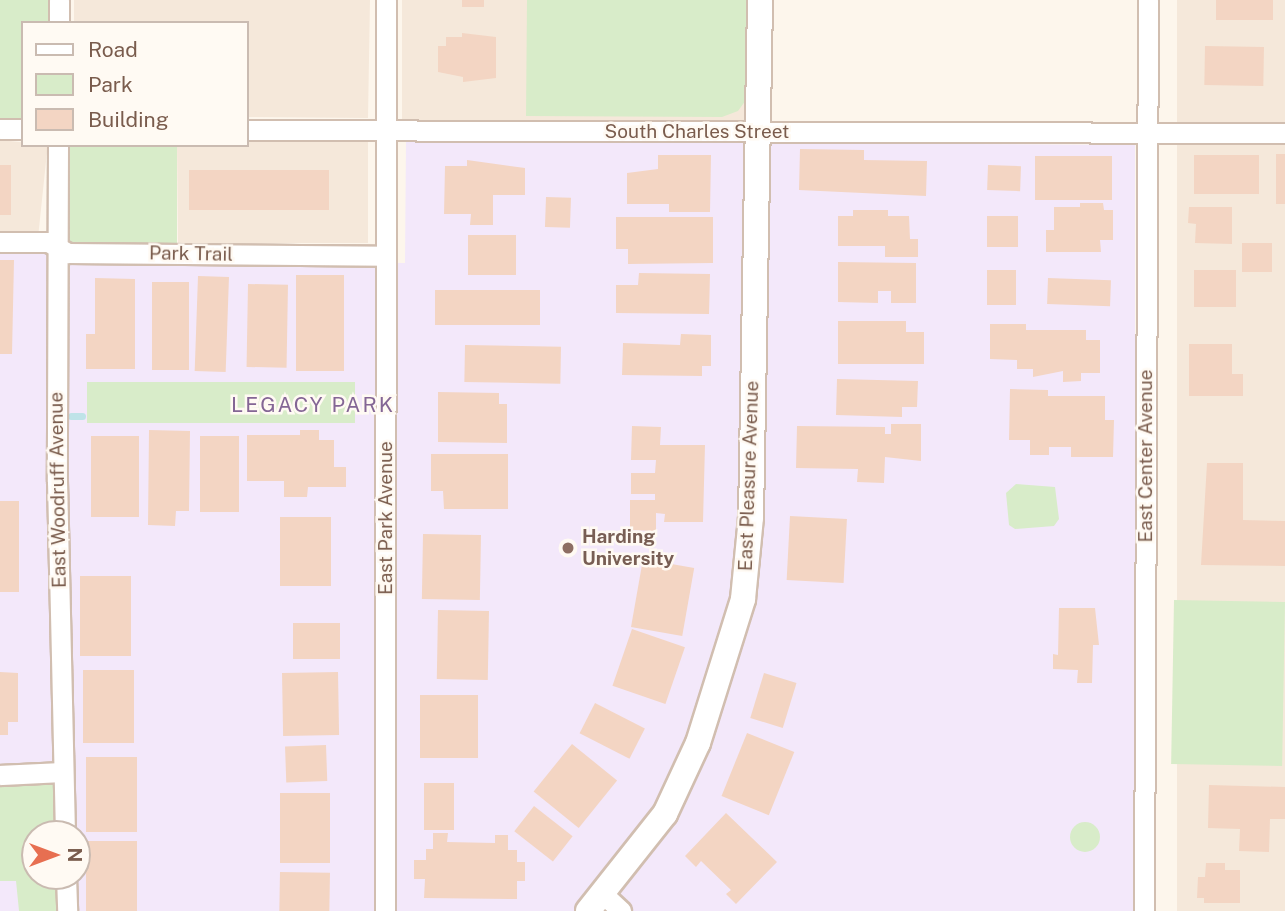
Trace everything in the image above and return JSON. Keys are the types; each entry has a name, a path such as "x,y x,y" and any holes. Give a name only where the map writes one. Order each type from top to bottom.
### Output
{"street":[{"path":"59,0 59,21"},
{"name":"East Park Avenue","path":"385,911 386,0"},
{"name":"East Pleasure Avenue","path":"595,902 665,814 698,743 743,599 751,517 760,0"},
{"name":"East Center Avenue","path":"1144,911 1148,0"},
{"path":"0,129 21,129"},
{"name":"South Charles Street","path":"248,130 1285,133"},
{"name":"East Woodruff Avenue","path":"58,147 65,820"},
{"name":"Park Trail","path":"0,242 48,242 68,253 386,256"},
{"path":"0,775 63,772"},
{"path":"66,890 67,911"},
{"path":"595,902 621,911"}],"shaded area":[{"path":"74,0 370,0 368,118 248,117 248,21 74,21"},
{"path":"402,0 751,0 751,121 402,121"},
{"path":"1177,0 1285,0 1285,911 1177,911"},
{"path":"248,138 368,138 368,243 178,243 177,147 248,147"},
{"path":"0,140 21,142 21,147 48,147 38,237 0,233"},
{"name":"Harding University","path":"406,141 1135,145 1135,911 0,911 0,248 46,249 69,260 405,263"}],"green space":[{"path":"0,0 48,0 48,21 21,21 21,118 0,118"},
{"path":"527,0 747,0 746,100 738,111 722,117 526,116"},
{"path":"69,147 177,147 177,243 69,243"},
{"path":"87,382 355,382 355,423 87,423"},
{"path":"1016,484 1055,487 1059,519 1054,526 1015,529 1009,525 1006,493"},
{"path":"1174,600 1285,602 1282,766 1171,764"},
{"path":"56,782 57,820 21,820 21,890 57,890 58,911 19,911 16,881 0,881 0,783"},
{"path":"1085,822 1096,826 1100,837 1096,848 1085,852 1074,848 1070,837 1074,826"}],"building":[{"path":"462,0 484,0 484,7 462,7"},
{"path":"1216,0 1273,0 1273,20 1216,20"},
{"path":"462,33 496,37 496,78 463,82 463,77 438,72 438,46 446,46 446,37 462,37"},
{"path":"1205,46 1264,47 1263,86 1204,85"},
{"path":"800,149 864,150 864,160 927,161 926,196 799,190"},
{"path":"1276,154 1285,154 1285,204 1276,204"},
{"path":"658,155 711,155 710,212 669,212 669,204 627,204 627,173 658,169"},
{"path":"1194,155 1259,155 1259,194 1194,194"},
{"path":"1035,156 1112,156 1112,200 1035,200"},
{"path":"467,160 525,168 525,195 493,195 493,225 470,225 471,214 444,214 445,166 467,166"},
{"path":"0,165 11,165 11,215 0,215"},
{"path":"988,165 1021,166 1020,191 987,190"},
{"path":"189,170 329,170 329,210 189,210"},
{"path":"546,197 571,198 570,228 545,227"},
{"path":"1080,203 1103,203 1104,210 1113,210 1113,240 1100,240 1101,252 1046,252 1046,230 1054,230 1054,207 1080,207"},
{"path":"1189,207 1232,207 1232,244 1195,243 1196,224 1188,223"},
{"path":"853,210 888,210 888,216 909,216 910,239 918,239 918,257 885,257 885,246 838,246 838,216 853,216"},
{"path":"987,216 1018,216 1018,247 987,247"},
{"path":"616,217 713,217 713,263 628,264 628,249 616,249"},
{"path":"468,235 516,235 516,275 468,275"},
{"path":"1242,243 1272,243 1272,272 1242,272"},
{"path":"0,260 14,260 12,354 0,354"},
{"path":"838,262 916,263 916,303 891,303 891,291 878,291 878,303 838,302"},
{"path":"987,270 1016,270 1016,305 987,305"},
{"path":"1194,270 1236,270 1236,307 1194,307"},
{"path":"639,273 710,274 709,314 616,313 616,285 638,285"},
{"path":"296,275 344,275 344,371 296,371"},
{"path":"198,276 229,277 226,372 195,371"},
{"path":"95,278 135,279 135,369 86,369 86,334 95,334"},
{"path":"1048,278 1111,280 1110,306 1047,304"},
{"path":"152,282 189,282 189,370 152,370"},
{"path":"248,284 288,285 287,368 247,367"},
{"path":"435,290 540,290 540,325 435,325"},
{"path":"838,321 906,321 906,332 924,332 924,364 838,364"},
{"path":"990,324 1026,324 1026,330 1086,330 1086,340 1100,340 1100,373 1081,373 1081,381 1063,382 1063,371 1033,377 1033,369 1017,369 1017,360 990,359"},
{"path":"681,334 711,335 711,366 702,366 702,376 622,375 623,343 680,345"},
{"path":"1189,344 1232,344 1232,374 1243,374 1243,396 1189,396"},
{"path":"465,345 561,347 560,384 464,382"},
{"path":"837,379 918,381 917,407 902,407 902,417 836,415"},
{"path":"1010,389 1048,390 1048,396 1105,396 1105,420 1114,420 1113,457 1071,457 1071,447 1049,447 1049,455 1030,455 1030,440 1009,440"},
{"path":"438,392 499,393 499,404 507,404 507,443 438,442"},
{"path":"891,424 921,424 921,461 885,457 884,483 857,482 858,469 796,468 797,426 885,427 885,434 891,434"},
{"path":"632,426 661,427 660,445 705,445 703,522 664,522 665,514 656,513 656,531 630,530 630,500 655,500 655,494 631,494 631,473 655,473 656,460 631,460"},
{"path":"149,430 190,431 189,511 176,511 175,526 148,525"},
{"path":"300,430 319,430 319,440 334,440 334,467 346,467 346,487 308,487 307,497 284,497 284,481 247,481 247,435 300,435"},
{"path":"91,436 139,436 139,517 91,517"},
{"path":"200,436 239,436 239,512 200,512"},
{"path":"431,454 508,454 508,509 444,509 443,491 431,491"},
{"path":"1207,463 1243,463 1243,520 1285,521 1285,566 1201,565"},
{"path":"0,501 19,501 19,592 0,592"},
{"path":"790,516 847,519 844,583 787,580"},
{"path":"280,517 331,517 331,586 280,586"},
{"path":"423,534 481,535 480,600 422,599"},
{"path":"643,559 694,568 682,636 631,627"},
{"path":"80,576 131,576 131,656 80,656"},
{"path":"1059,608 1095,608 1099,645 1093,645 1092,683 1077,683 1078,670 1053,669 1053,654 1058,655"},
{"path":"438,610 489,611 488,680 437,679"},
{"path":"293,623 340,623 340,659 293,659"},
{"path":"632,629 685,647 665,704 612,686"},
{"path":"83,670 134,670 134,743 83,743"},
{"path":"0,672 18,673 18,722 8,722 8,735 0,735"},
{"path":"338,672 339,735 283,736 282,673"},
{"path":"764,673 797,683 783,728 750,718"},
{"path":"420,695 478,695 478,758 420,758"},
{"path":"595,703 645,728 629,759 580,733"},
{"path":"747,733 794,752 769,815 722,796"},
{"path":"572,744 617,781 579,828 534,791"},
{"path":"326,745 327,781 286,782 285,746"},
{"path":"86,757 137,757 137,832 91,832 91,820 86,820"},
{"path":"424,783 454,783 454,830 424,830"},
{"path":"1209,785 1285,787 1285,819 1270,819 1269,852 1239,851 1240,829 1208,828"},
{"path":"280,793 330,793 330,863 280,863"},
{"path":"534,806 573,836 553,861 514,831"},
{"path":"726,813 777,862 736,904 726,894 731,890 701,861 696,867 685,856"},
{"path":"433,833 448,833 447,842 495,843 495,835 508,835 508,850 517,850 517,862 525,862 525,881 517,881 517,899 424,898 425,879 414,879 414,860 426,860 426,849 433,849"},
{"path":"91,841 137,841 137,911 86,911 86,890 91,890"},
{"path":"1206,863 1225,863 1225,870 1240,870 1240,903 1204,903 1204,898 1197,898 1198,877 1205,877"},
{"path":"280,872 330,873 329,911 279,911"}],"waterway":[{"path":"71,416 82,416"}],"place":[{"name":"Harding University","path":"568,548"}],"district":[{"name":"LEGACY PARK","path":"313,405"}]}
